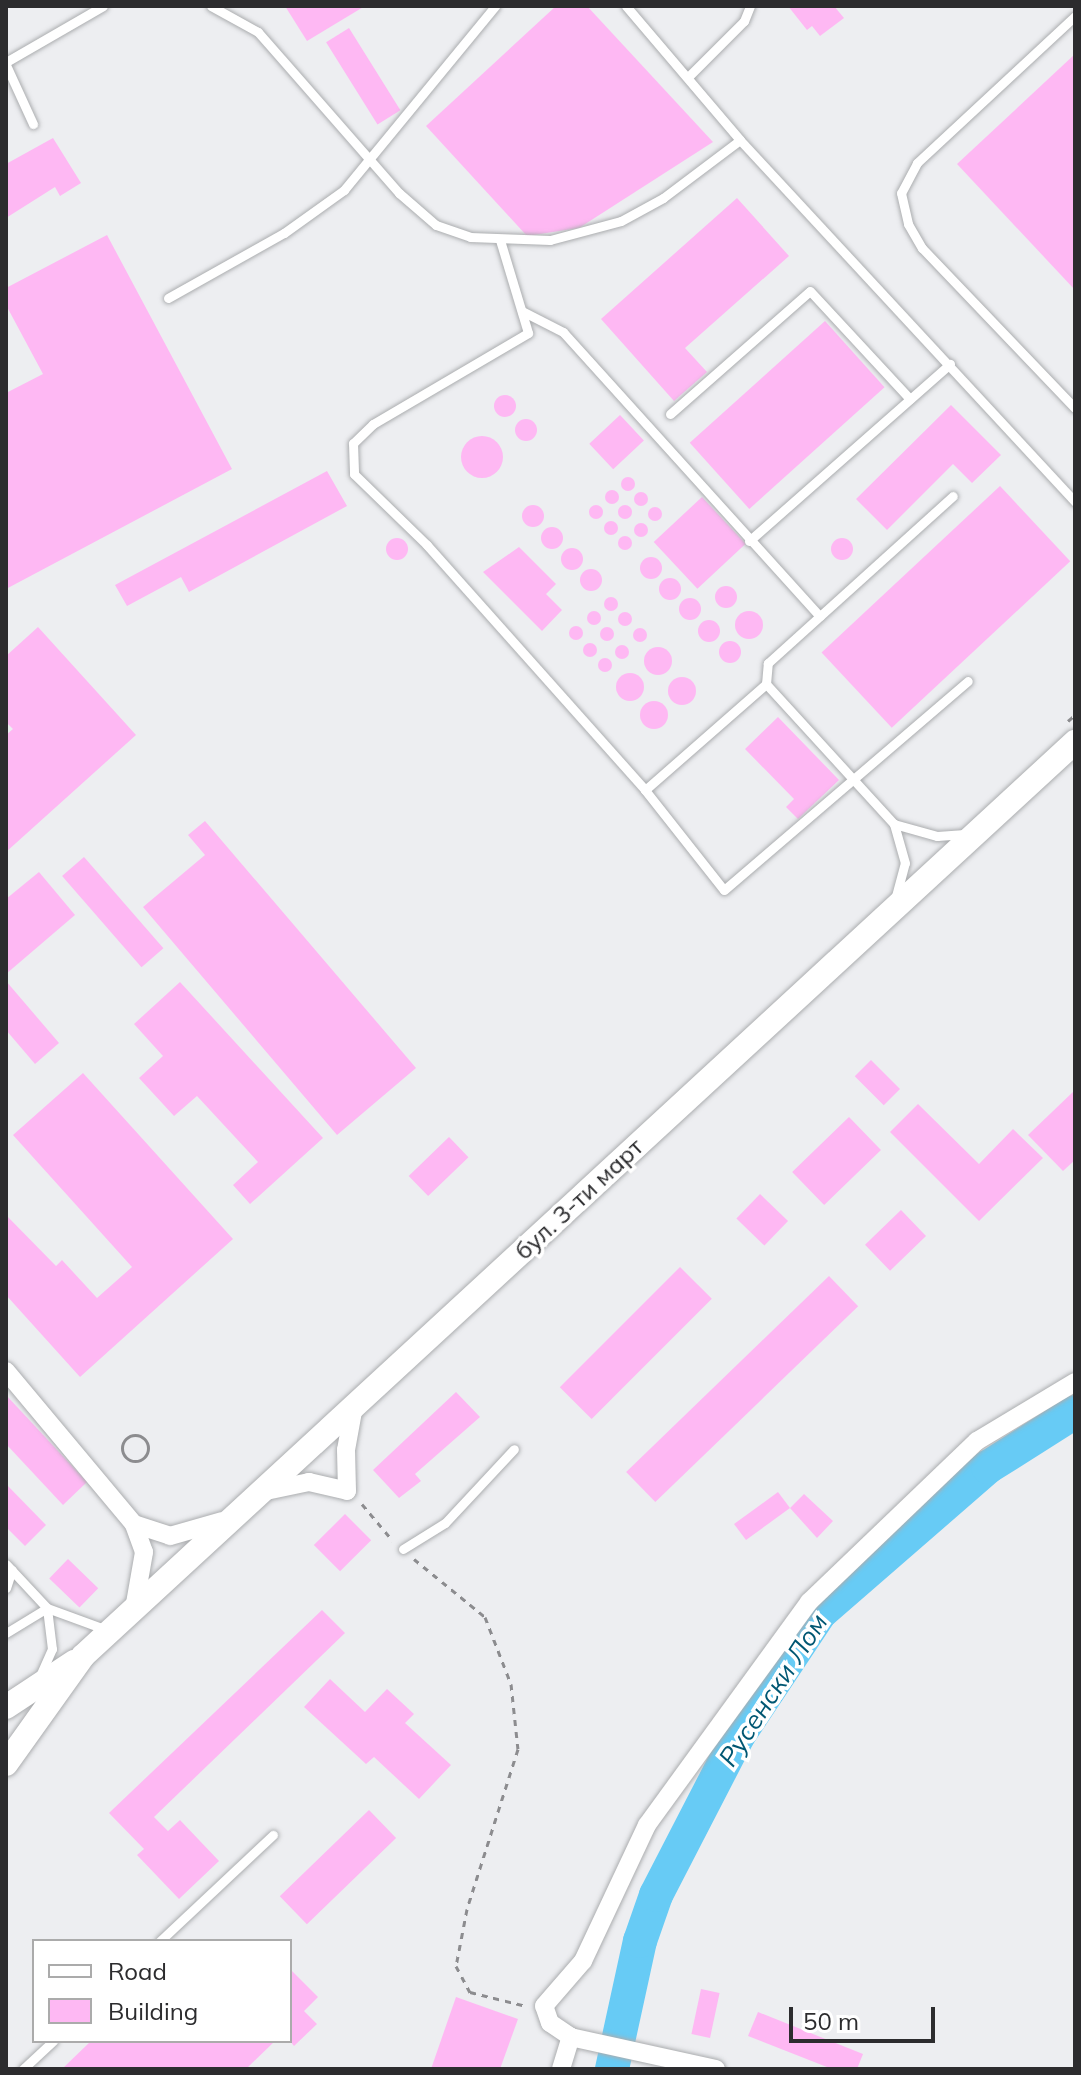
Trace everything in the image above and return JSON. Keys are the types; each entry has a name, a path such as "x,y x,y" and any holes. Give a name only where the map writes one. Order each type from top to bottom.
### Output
{"main road":[{"name":"бул. 3-ти март","path":"6,1764 83,1656 1075,742"},
{"name":"бул. 3-ти март","path":"6,1707 36,1683 83,1656"}],"street":[{"path":"6,1371 134,1524 144,1552 133,1610"},
{"path":"716,2069 571,2037 550,2023 544,2006 583,1961 647,1825 809,1602 977,1441 1075,1382"},
{"path":"261,1492 309,1482 347,1491 346,1450 354,1406"},
{"path":"134,1524 170,1536 200,1531 236,1515"},
{"path":"561,2069 571,2037"}],"lane":[{"path":"33,124 6,64 103,6"},
{"path":"211,6 258,32 369,164 436,225 500,240 550,240 621,221 663,198 740,140"},
{"path":"168,298 284,233 344,190 369,164 495,6"},
{"path":"626,6 689,76 740,140 1075,502"},
{"path":"689,76 744,21 750,6"},
{"path":"1075,16 917,163 901,193 908,224 922,248 1075,408"},
{"path":"500,240 528,333 373,424 353,443 354,474 427,545 645,790 724,890 855,782 968,681"},
{"path":"670,414 810,291 910,399"},
{"path":"522,311 563,332 820,616"},
{"path":"749,541 950,364"},
{"path":"645,790 766,684 768,663 780,649 953,496"},
{"path":"766,684 894,824 905,863 889,913"},
{"path":"894,824 951,837 980,830"},
{"path":"403,1549 445,1523 514,1449"},
{"path":"6,1588 9,1567"},
{"path":"9,1567 47,1608 110,1631"},
{"path":"6,1633 47,1608"},
{"path":"36,1683 52,1649 47,1608"},
{"path":"162,1939 273,1835"},
{"path":"23,2069 51,2043"}],"path":[{"path":"139,1435 148,1451 134,1461 122,1446 129,1436 139,1435"},
{"path":"347,1491 403,1549 485,1617 516,1709 518,1749 462,1928 457,1976 481,1997 544,2006"}],"building":[{"path":"285,6 365,6 307,41"},
{"path":"556,6 587,6 713,142 579,228 527,236 426,126"},
{"path":"788,6 834,6 844,18 820,36 812,26 807,30"},
{"path":"349,28 400,110 378,125 326,42"},
{"path":"1075,54 1075,290 957,164"},
{"path":"53,138 81,183 60,196 55,187 6,218 6,164"},
{"path":"737,198 789,256 685,348 707,372 674,401 601,319"},
{"path":"107,235 232,469 6,589 6,393 43,374 6,305 6,288"},
{"path":"825,321 885,387 749,509 690,443"},
{"path":"505,395 513,398 516,406 513,414 505,417 497,414 494,406 497,398"},
{"path":"951,405 1001,455 972,483 953,464 887,530 856,499"},
{"path":"620,415 644,441 613,469 589,444"},
{"path":"526,419 534,422 537,430 534,438 526,441 518,438 515,430 518,422"},
{"path":"482,436 497,442 503,457 497,472 482,478 467,472 461,457 467,442"},
{"path":"327,471 347,506 189,592 181,577 127,606 115,585"},
{"path":"628,477 635,484 628,491 621,484"},
{"path":"1000,486 1070,561 892,728 822,652"},
{"path":"612,490 619,497 612,504 605,497"},
{"path":"641,492 648,499 641,506 634,499"},
{"path":"702,497 746,544 697,589 654,542"},
{"path":"533,505 541,508 544,516 541,524 533,527 525,524 522,516 525,508"},
{"path":"596,505 603,512 596,519 589,512"},
{"path":"625,505 632,512 625,519 618,512"},
{"path":"655,507 662,514 655,521 648,514"},
{"path":"611,521 618,528 611,535 604,528"},
{"path":"641,523 648,530 641,537 634,530"},
{"path":"552,527 560,530 563,538 560,546 552,549 544,546 541,538 544,530"},
{"path":"625,536 632,543 625,550 618,543"},
{"path":"397,538 405,541 408,549 405,557 397,560 389,557 386,549 389,541"},
{"path":"842,538 850,541 853,549 850,557 842,560 834,557 831,549 834,541"},
{"path":"519,547 556,584 546,594 562,610 542,631 483,572"},
{"path":"572,548 580,551 583,559 580,567 572,570 564,567 561,559 564,551"},
{"path":"651,557 659,560 662,568 659,576 651,579 643,576 640,568 643,560"},
{"path":"591,569 599,572 602,580 599,588 591,591 583,588 580,580 583,572"},
{"path":"670,578 678,581 681,589 678,597 670,600 662,597 659,589 662,581"},
{"path":"726,586 734,589 737,597 734,605 726,608 718,605 715,597 718,589"},
{"path":"611,597 618,604 611,611 604,604"},
{"path":"690,598 698,601 701,609 698,617 690,620 682,617 679,609 682,601"},
{"path":"594,611 601,618 594,625 587,618"},
{"path":"749,611 759,615 763,625 759,635 749,639 739,635 735,625 739,615"},
{"path":"625,612 632,619 625,626 618,619"},
{"path":"709,620 717,623 720,631 717,639 709,642 701,639 698,631 701,623"},
{"path":"576,626 583,633 576,640 569,633"},
{"path":"38,627 136,735 6,852 6,735 13,729 6,722 6,656"},
{"path":"607,627 614,634 607,641 600,634"},
{"path":"640,628 647,635 640,642 633,635"},
{"path":"730,641 738,644 741,652 738,660 730,663 722,660 719,652 722,644"},
{"path":"590,643 597,650 590,657 583,650"},
{"path":"622,645 629,652 622,659 615,652"},
{"path":"658,647 668,651 672,661 668,671 658,675 648,671 644,661 648,651"},
{"path":"605,658 612,665 605,672 598,665"},
{"path":"630,673 640,677 644,687 640,697 630,701 620,697 616,687 620,677"},
{"path":"682,677 692,681 696,691 692,701 682,705 672,701 668,691 672,681"},
{"path":"654,701 664,705 668,715 664,725 654,729 644,725 640,715 644,705"},
{"path":"778,717 839,780 798,819 786,807 794,799 745,749"},
{"path":"205,821 416,1068 337,1135 143,907 205,855 188,835"},
{"path":"84,857 163,948 141,967 62,876"},
{"path":"39,872 75,915 6,974 6,899"},
{"path":"6,981 59,1043 35,1064 6,1030"},
{"path":"180,982 323,1138 250,1204 233,1185 258,1162 197,1096 174,1116 139,1078 163,1056 134,1024"},
{"path":"871,1060 900,1089 884,1105 855,1076"},
{"path":"83,1073 233,1239 80,1377 6,1295 6,1215 56,1266 62,1260 97,1298 132,1267 13,1135"},
{"path":"1075,1090 1075,1160 1063,1171 1028,1135"},
{"path":"918,1104 979,1164 1013,1129 1043,1158 979,1221 890,1132"},
{"path":"849,1117 881,1150 824,1205 792,1172"},
{"path":"449,1137 468,1157 428,1196 409,1176"},
{"path":"760,1194 788,1221 764,1246 736,1218"},
{"path":"901,1210 926,1236 890,1271 865,1245"},
{"path":"680,1267 712,1299 592,1419 560,1387"},
{"path":"829,1276 858,1306 655,1502 626,1472"},
{"path":"456,1392 480,1417 415,1474 421,1481 399,1498 373,1470"},
{"path":"6,1395 87,1482 63,1505 6,1444"},
{"path":"6,1484 46,1525 25,1546 6,1527"},
{"path":"778,1492 790,1508 746,1540 734,1524"},
{"path":"804,1494 833,1521 817,1538 790,1508"},
{"path":"345,1514 371,1540 340,1571 314,1545"},
{"path":"68,1559 98,1588 79,1608 49,1578"},
{"path":"322,1610 345,1633 154,1817 168,1831 180,1820 219,1861 179,1899 137,1855 144,1849 109,1813"},
{"path":"330,1679 365,1712 387,1689 414,1714 405,1723 451,1765 419,1799 374,1757 366,1764 304,1707"},
{"path":"369,1810 396,1838 307,1924 280,1896"},
{"path":"292,1971 318,1997 304,2011 317,2024 294,2046"},
{"path":"701,1989 720,1993 710,2038 691,2034"},
{"path":"456,1997 518,2019 500,2069 431,2069"},
{"path":"758,2012 863,2054 857,2069 832,2069 748,2036"},
{"path":"89,2043 273,2043 246,2069 62,2069"}],"waterway":[{"name":"Русенски Лом","path":"612,2069 640,1941 656,1895 738,1736 820,1613 988,1467 1075,1412"}]}
